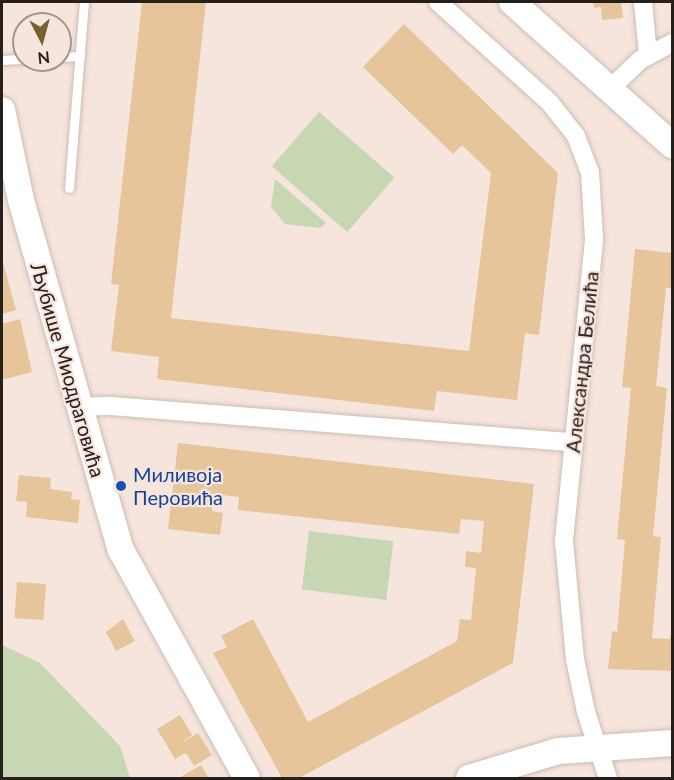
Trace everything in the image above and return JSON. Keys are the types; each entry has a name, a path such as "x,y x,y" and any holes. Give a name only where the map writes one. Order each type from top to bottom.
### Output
{"street":[{"name":"Александра Белића","path":"438,2 550,103 576,136 590,172 594,240 572,442 564,541 570,628 595,746 608,778"},
{"path":"512,2 611,88 672,145"},
{"path":"643,2 648,55"},
{"path":"611,88 648,55 672,43"},
{"name":"Љубише Миодраговића","path":"2,110 21,200 78,407 130,572 247,778"},
{"path":"78,407 111,406 572,442"},
{"path":"469,778 543,754 595,746 672,743"}],"lane":[{"path":"69,188 84,2"},
{"path":"72,56 80,56"}],"green space":[{"path":"319,112 394,178 347,232 272,166"},
{"path":"275,179 326,223 320,228 285,224 271,207"},
{"path":"309,531 393,541 386,600 302,590"},
{"path":"2,645 40,663 120,746 130,778 2,778"}],"building":[{"path":"142,2 206,2 171,318 469,351 491,173 462,145 453,154 363,67 404,24 558,173 539,335 525,333 517,400 437,391 434,411 157,379 159,357 111,351 119,285 111,284"},
{"path":"593,2 621,2 623,18 602,20 601,7 594,8"},
{"path":"635,249 672,253 672,288 666,288 656,386 667,388 653,536 661,537 652,638 669,639 672,634 672,671 608,669 612,631 617,632 625,540 617,539 631,388 622,387"},
{"path":"2,258 16,310 2,314"},
{"path":"20,319 32,372 2,380 2,324"},
{"path":"178,443 534,484 513,663 299,778 282,778 213,653 227,647 221,636 253,619 308,722 457,641 460,619 471,620 476,568 465,567 466,551 481,553 484,521 461,519 459,534 238,510 239,497 214,494 212,511 223,513 220,535 168,529"},
{"path":"19,475 51,478 50,489 72,492 71,499 80,500 78,523 26,517 27,502 16,501"},
{"path":"17,582 46,584 43,620 14,618"},
{"path":"123,619 135,641 116,651 106,632"},
{"path":"180,715 192,735 179,744 198,733 212,755 194,766 186,753 175,759 157,729"},
{"path":"201,765 209,778 179,778"}],"place":[{"name":"Миливоја Перовића","path":"121,486"}]}
